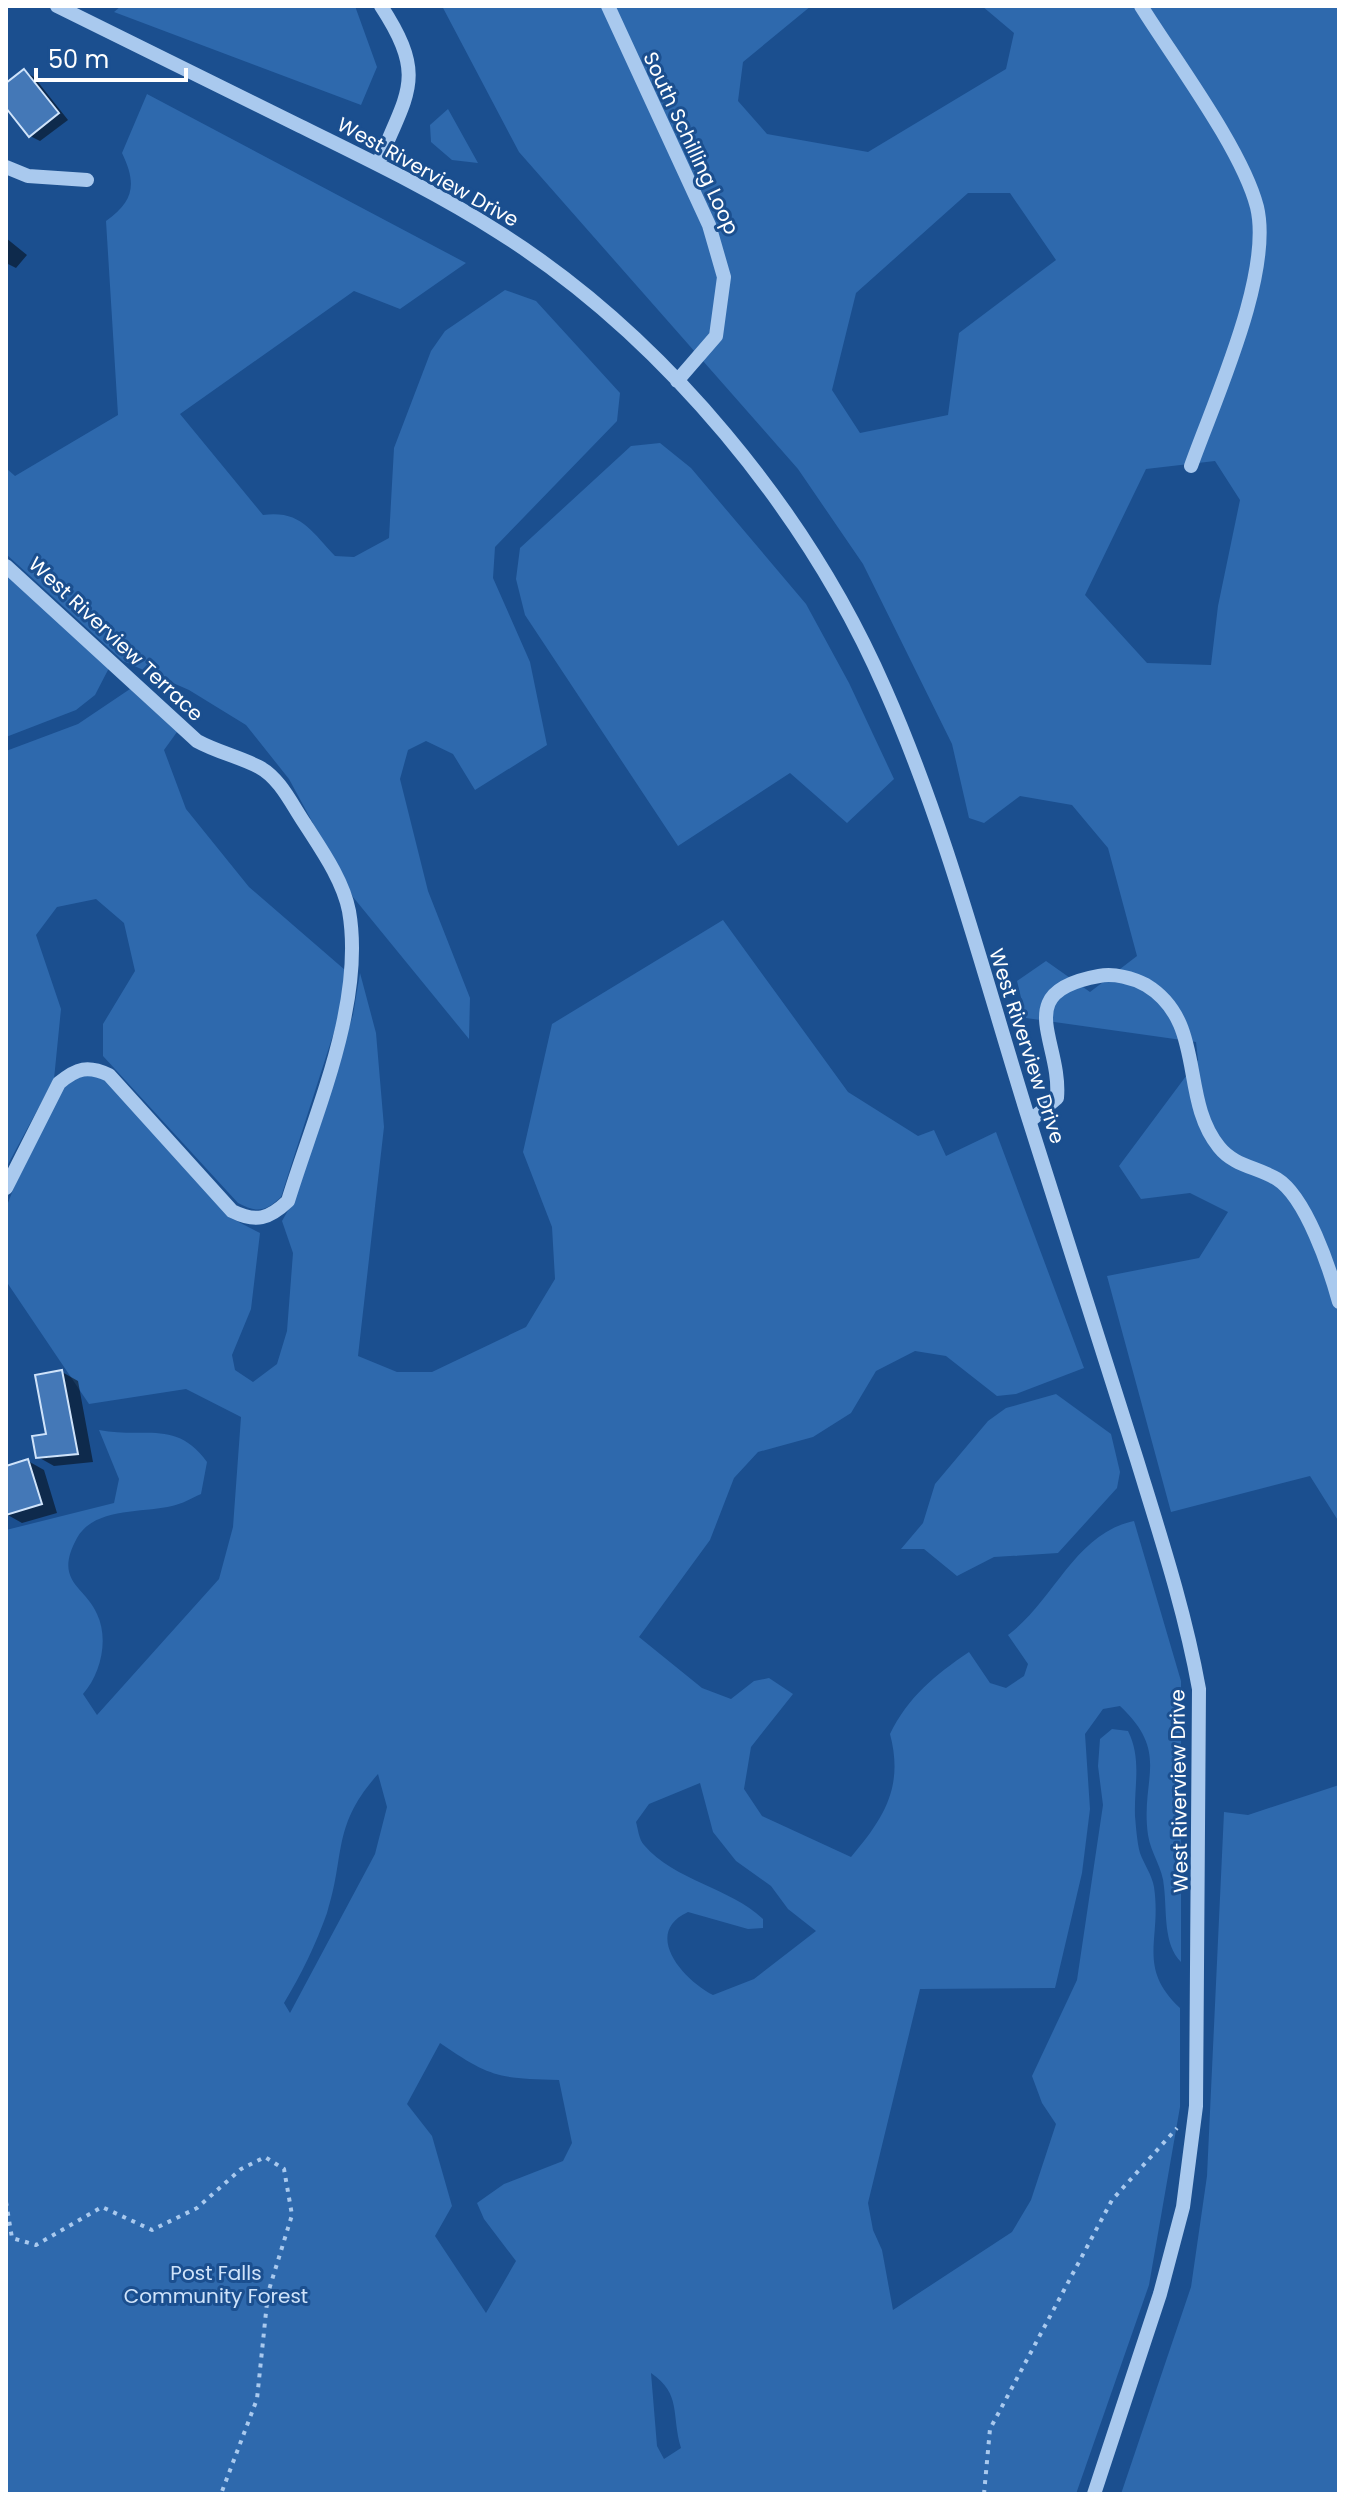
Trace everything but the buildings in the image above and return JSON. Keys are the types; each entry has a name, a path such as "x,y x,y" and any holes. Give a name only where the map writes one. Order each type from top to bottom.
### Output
{"street":[{"name":"West Riverview Drive","path":"57,6 378,164 516,244 591,299 677,381 752,467 811,550 874,664 924,788 1143,1480 1190,1635 1197,1675 1201,1754 1196,2106 1183,2207 1160,2294 1094,2494"},
{"path":"378,164 408,99 411,81 405,49 381,6"},
{"name":"South Schilling Loop","path":"608,6 709,225 724,277 716,336 677,381"},
{"path":"1141,6 1248,181 1257,210 1254,276 1242,323 1191,466"},
{"path":"6,167 28,176 87,180"},
{"name":"West Riverview Terrace","path":"6,566 197,741 223,755 259,767 276,781 324,853 349,908 353,967 347,1010 288,1201 273,1215 251,1220 232,1211 109,1075 93,1067 75,1070 59,1083 6,1188"},
{"path":"1030,1121 1057,1098 1059,1079 1046,1033 1044,1010 1052,995 1076,980 1108,974 1138,981 1171,1005 1181,1021 1202,1108 1218,1147 1234,1161 1279,1180 1302,1207 1339,1302"}],"path":[{"path":"984,2494 990,2429 1112,2200 1196,2106"},
{"path":"6,2202 12,2238 36,2245 102,2207 152,2230 197,2208 241,2169 265,2157 284,2169 292,2215 268,2293 257,2399 221,2494"}],"green space":[{"path":"121,6 355,6 377,67 361,105 114,12"},
{"path":"442,6 811,6 743,62 738,101 767,134 868,152 1006,69 1014,33 982,6 1339,6 1339,1522 1310,1476 1171,1512 1107,1276 1199,1258 1228,1212 1190,1193 1141,1199 1119,1166 1198,1060 1196,1042 1026,1018 1017,981 1046,961 1090,992 1137,956 1108,848 1072,805 1020,796 984,823 969,818 952,744 863,564 798,469 519,152","holes":["968,193 1010,193 1056,260 959,333 948,415 860,433 832,390 856,293","1215,461 1240,500 1218,606 1211,665 1147,663 1085,595 1146,469"]},
{"path":"147,94 466,263 400,309 354,291 180,414 263,515 276,514 296,519 335,556 354,557 389,538 394,448 431,351 445,331 505,290 536,301 620,393 617,421 495,547 493,578 530,662 547,745 475,790 453,754 426,741 408,750 400,779 428,891 470,998 469,1039 353,897 289,779 246,725 189,690 123,661 6,554 6,468 15,476 118,415 106,221 122,206 130,191 130,174 122,153"},
{"path":"448,109 478,163 452,160 431,142 430,125"},
{"path":"660,443 691,468 806,604 849,683 894,779 847,823 790,773 678,846 525,615 516,579 520,548 631,446"},
{"path":"6,575 109,668 95,695 76,710 6,737"},
{"path":"130,689 177,732 164,750 186,809 249,887 345,970 342,1007 281,1197 261,1209 238,1203 103,1056 103,1024 135,971 124,923 96,899 57,907 36,935 61,1009 54,1079 6,1168 6,751 78,724"},
{"name":"Post Falls Community Forest","path":"723,920 848,1092 918,1136 934,1130 946,1156 996,1132 1084,1368 1016,1394 997,1396 946,1356 915,1351 876,1371 851,1413 813,1437 758,1452 734,1478 710,1540 639,1637 702,1688 731,1699 754,1681 769,1678 793,1694 751,1747 744,1789 762,1816 851,1857 873,1829 888,1801 894,1770 890,1734 914,1698 934,1678 969,1652 990,1683 1006,1688 1024,1676 1028,1664 1008,1635 1039,1605 1080,1553 1114,1528 1134,1521 1181,1681 1181,1962 1171,1946 1163,1880 1148,1835 1150,1767 1145,1738 1120,1706 1103,1709 1085,1734 1090,1809 1082,1873 1055,1988 920,1989 868,2203 873,2230 882,2250 893,2310 1012,2232 1031,2200 1056,2124 1042,2103 1032,2076 1077,1980 1103,1805 1098,1766 1100,1739 1112,1729 1128,1731 1136,1762 1138,1844 1154,1887 1155,1965 1158,1979 1180,2008 1180,2107 1149,2285 1076,2494 6,2494 6,1530 114,1503 119,1479 99,1430 171,1435 184,1440 207,1462 201,1494 176,1505 120,1513 95,1521 77,1538 70,1553 70,1574 92,1604 101,1624 103,1645 99,1666 83,1694 97,1715 219,1579 233,1527 241,1417 186,1389 89,1404 6,1281 6,1208 23,1164 63,1086 89,1072 107,1079 229,1217 260,1233 251,1309 232,1355 235,1370 253,1382 277,1364 287,1331 293,1253 282,1221 295,1198 353,1015 360,973 376,1033 384,1127 358,1356 397,1372 432,1372 526,1327 555,1279 552,1227 523,1152 552,1024","holes":["378,1774 387,1807 375,1854 290,2013 284,2003 323,1925 346,1826 363,1793","700,1783 713,1832 736,1861 771,1886 788,1909 816,1931 754,1979 713,1995 701,1988 672,1956 668,1932 675,1921 688,1912 748,1929 763,1928 763,1919 734,1899 671,1867 644,1845 636,1822 649,1804","440,2043 496,2074 559,2080 572,2143 563,2161 504,2184 477,2203 484,2219 516,2261 486,2313 435,2236 452,2206 432,2136 407,2104","651,2373 661,2381 671,2397 681,2448 664,2459 657,2446"]},
{"path":"1056,1394 1111,1434 1120,1472 1117,1488 1058,1553 994,1557 957,1576 924,1549 901,1549 923,1523 935,1484 988,1421 1006,1408"},
{"path":"1339,1785 1339,2494 1121,2494 1191,2287 1207,2176 1224,1812 1248,1815"}]}
